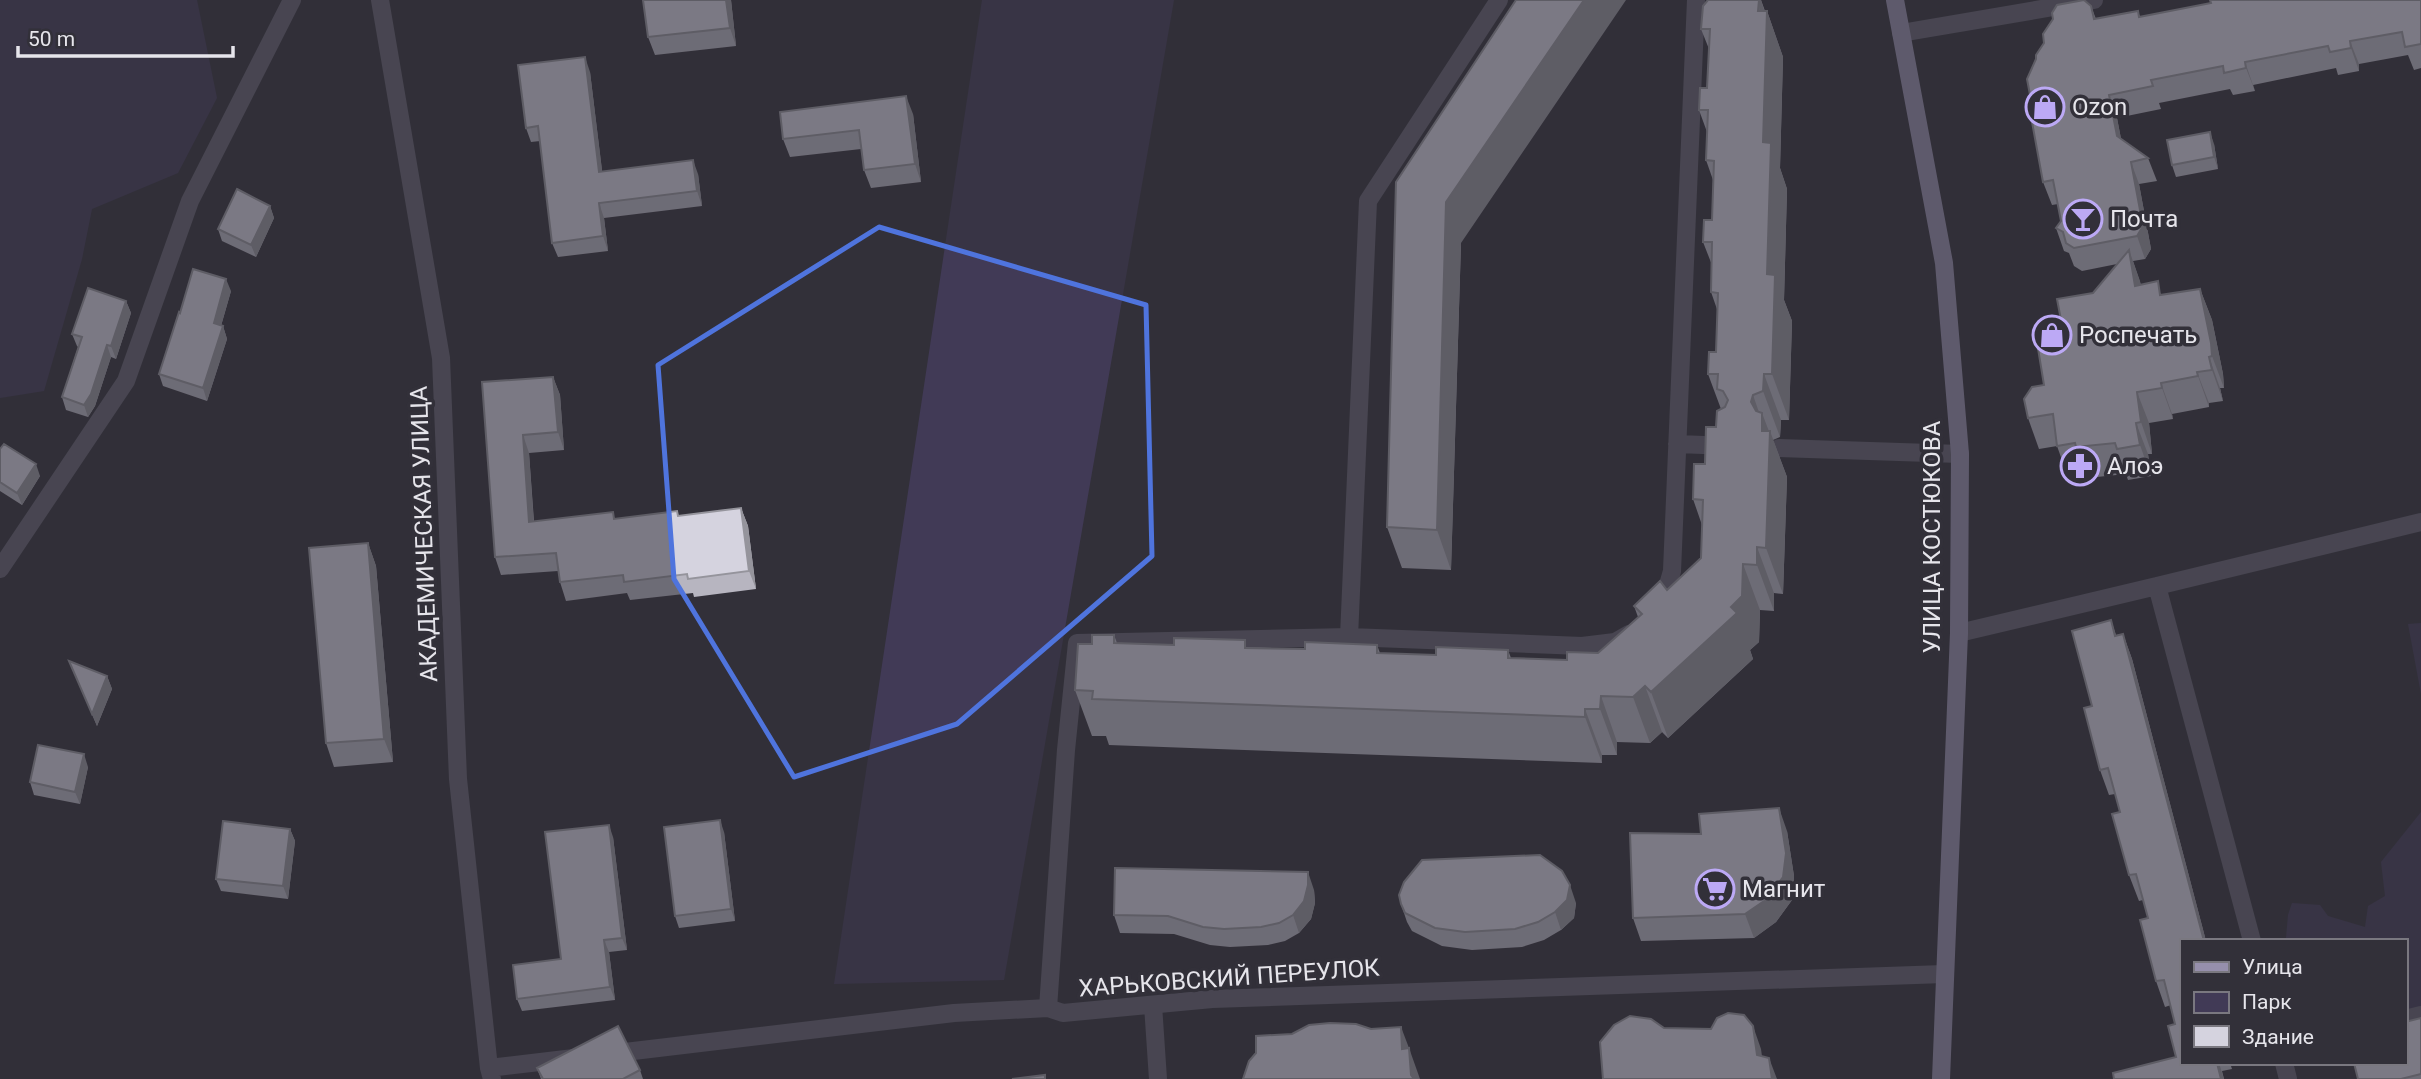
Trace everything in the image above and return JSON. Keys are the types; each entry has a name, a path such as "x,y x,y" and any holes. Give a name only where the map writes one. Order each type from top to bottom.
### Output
{"main road":[{"name":"УЛИЦА КОСТЮКОВА","path":"1895,0 1944,263 1959,454 1959,633 1941,1079"}],"street":[{"path":"0,569 126,381 190,201 292,0"},
{"name":"АКАДЕМИЧЕСКАЯ УЛИЦА","path":"380,0 441,358 458,779 491,1074"},
{"path":"1349,637 1368,201 1499,0"},
{"path":"1048,1008 1066,750 1077,643 1349,637 1582,646 1615,642 1646,623 1663,602 1672,571 1696,0"},
{"path":"1901,33 2094,0"},
{"path":"1677,444 1734,446"},
{"path":"1779,448 1959,454"},
{"path":"1959,633 2421,522"},
{"path":"2157,586 2251,939"},
{"name":"ХАРЬКОВСКИЙ ПЕРЕУЛОК","path":"491,1074 916,1017 1048,1008 1063,1013 1212,999 1944,974"},
{"path":"1153,1005 1158,1079"}],"highlighted area":[{"path":"879,227 1146,305 1152,556 957,724 794,777 674,579 658,365"}],"green space":[{"path":"0,0 197,0 217,98 178,173 92,209 82,259 44,391 0,398"},
{"path":"982,0 1174,0 1004,980 834,984"},
{"path":"2421,623 2421,694 2408,624"},
{"path":"2421,812 2421,1007 2407,1011 2407,939 2286,938 2292,903 2320,905 2328,916 2365,927 2368,906 2385,896 2381,862"}],"building":[{"path":"643,0 726,0 730,28 648,37"},
{"path":"1516,0 1584,0 1446,202 1437,530 1387,527 1396,182"},
{"path":"1708,0 1759,0 1758,11 1767,11 1763,142 1771,143 1767,274 1775,275 1772,374 1764,374 1763,391 1753,395 1751,402 1756,411 1762,413 1762,431 1770,431 1766,548 1757,547 1757,565 1743,564 1742,596 1731,607 1737,613 1651,692 1645,686 1633,697 1601,696 1600,709 1585,709 1585,717 1092,699 1093,691 1075,690 1078,644 1092,644 1092,635 1114,635 1114,643 1174,645 1174,638 1245,640 1245,648 1305,649 1305,642 1377,645 1377,653 1436,655 1436,647 1508,650 1508,658 1567,660 1567,652 1598,653 1642,614 1634,606 1660,581 1667,590 1701,558 1703,500 1693,499 1694,464 1705,464 1706,427 1716,427 1717,411 1725,407 1728,400 1723,391 1717,389 1718,374 1708,374 1709,352 1716,352 1718,293 1711,292 1712,242 1703,242 1704,220 1712,220 1714,161 1706,160 1708,110 1699,110 1700,88 1707,88 1710,29 1701,29 1703,6"},
{"path":"2084,0 2091,6 2094,19 2138,11 2139,17 2211,3 2210,0 2421,0 2421,44 2405,47 2402,32 2350,41 2351,48 2330,52 2328,46 2245,62 2246,68 2224,73 2223,66 2151,80 2153,86 2109,95 2117,136 2148,158 2131,162 2143,226 2137,236 2074,248 2066,243 2063,232 2056,228 2061,221 2053,180 2043,182 2027,79 2036,55 2044,43 2043,34 2053,19 2052,13 2057,5"},
{"path":"585,57 599,172 693,160 697,191 599,203 603,236 552,243 538,126 526,128 518,65"},
{"path":"906,96 915,164 864,170 859,130 783,139 780,112"},
{"path":"2210,132 2214,157 2172,165 2167,140"},
{"path":"237,189 270,206 251,245 218,229"},
{"path":"2129,250 2135,286 2158,281 2160,295 2200,289 2211,343 2212,356 2209,357 2212,370 2197,372 2198,376 2161,383 2162,388 2137,392 2141,422 2136,423 2140,445 2117,449 2115,443 2057,446 2053,414 2028,418 2024,399 2032,387 2044,385 2035,330 2062,325 2057,299 2093,293"},
{"path":"193,269 226,279 214,323 223,326 203,388 159,374"},
{"path":"88,288 126,301 111,346 107,345 91,394 84,405 62,397 82,337 72,334"},
{"path":"553,377 558,432 523,435 529,522 613,512 614,519 677,511 678,516 741,508 749,571 688,579 687,574 624,582 623,575 560,582 556,553 495,557 482,382"},
{"path":"4,444 36,464 17,493 0,482 0,449"},
{"path":"368,543 384,739 326,743 309,548"},
{"path":"2111,620 2115,636 2123,634 2203,939 2180,939 2180,1065 2218,1065 2221,1079 2114,1079 2113,1073 2176,1057 2168,1026 2175,1024 2164,980 2156,981 2140,920 2148,918 2136,874 2129,875 2112,814 2120,812 2108,768 2100,770 2084,708 2092,706 2072,631"},
{"path":"69,661 107,676 92,714"},
{"path":"38,745 84,754 75,792 30,782"},
{"path":"1779,808 1786,853 1783,877 1767,899 1745,914 1633,918 1630,833 1701,834 1699,814"},
{"path":"720,820 731,909 675,916 664,827"},
{"path":"223,821 290,829 283,886 216,879"},
{"path":"609,825 622,938 604,940 610,987 517,999 513,965 561,959 545,832"},
{"path":"1540,855 1562,871 1570,885 1567,900 1555,912 1538,922 1515,929 1465,932 1435,928 1405,913 1401,904 1399,895 1404,882 1422,860"},
{"path":"1115,868 1308,872 1308,885 1304,901 1293,915 1279,923 1224,929 1203,927 1168,916 1114,915"},
{"path":"1728,1013 1744,1015 1753,1026 1757,1055 1769,1058 1772,1079 1603,1079 1600,1042 1614,1025 1630,1016 1651,1019 1664,1028 1711,1029 1717,1018"},
{"path":"2421,1018 2421,1074 2401,1079 2358,1079 2354,1065 2407,1065 2407,1022"},
{"path":"1356,1024 1371,1029 1401,1027 1402,1049 1409,1048 1411,1075 1414,1079 1243,1079 1249,1061 1256,1053 1256,1036 1292,1034 1309,1025"},
{"path":"618,1026 640,1070 623,1079 543,1079 537,1068"},
{"path":"1045,1075 1045,1079 1012,1079"}],"place":[{"name":"Ozon","path":"2045,107"},
{"name":"Почта","path":"2083,219"},
{"name":"Роспечать","path":"2052,335"},
{"name":"Алоэ","path":"2080,466"},
{"name":"Магнит","path":"1715,889"}]}
